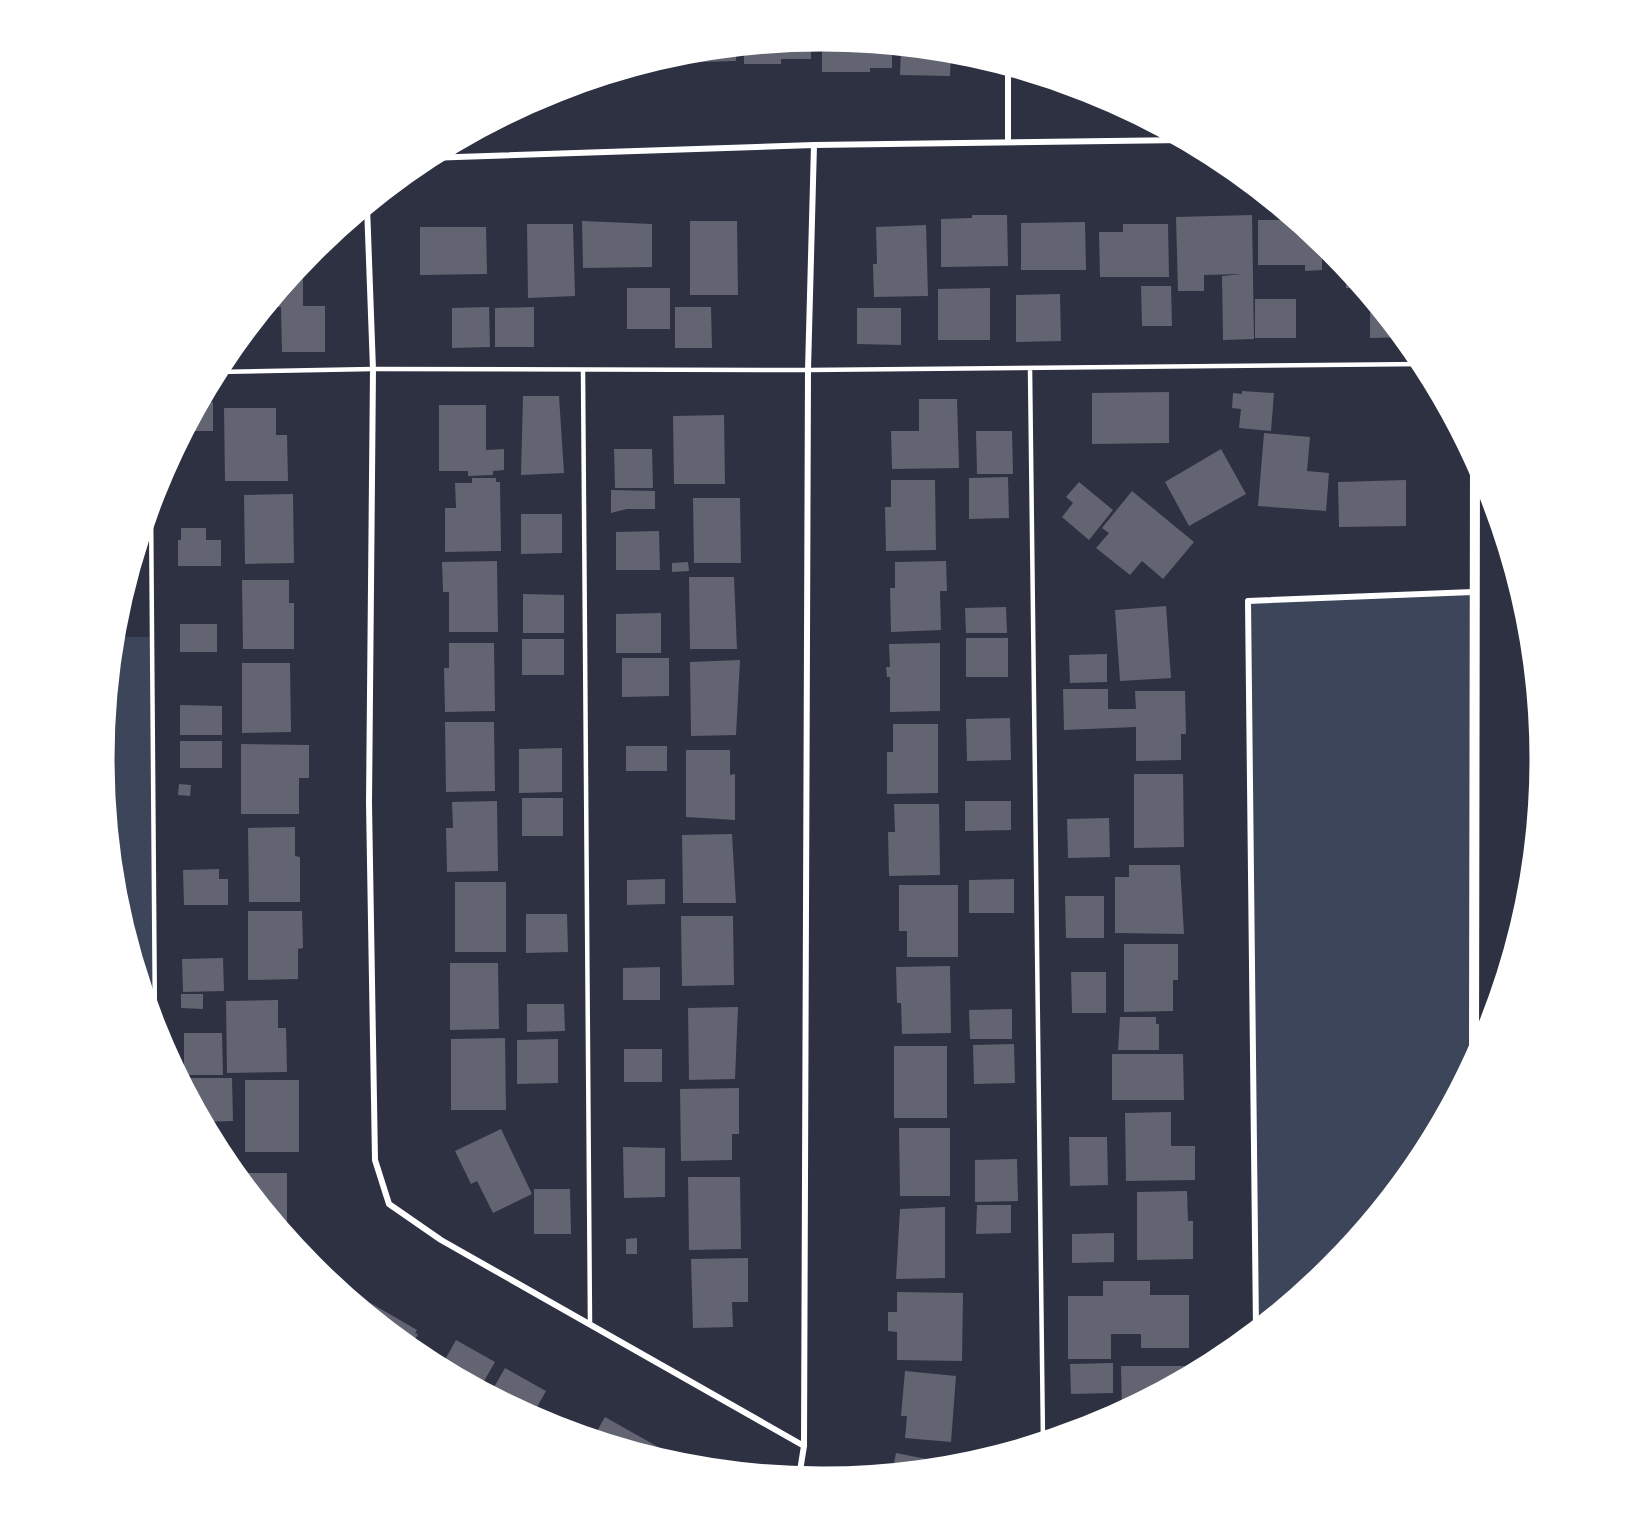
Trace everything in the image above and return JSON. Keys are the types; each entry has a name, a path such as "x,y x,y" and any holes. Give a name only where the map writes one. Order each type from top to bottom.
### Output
{"street":[{"path":"1008,75 1008,142"},
{"path":"447,157 814,145 1168,140"},
{"path":"801,1468 804,1446 808,370 814,145"},
{"path":"367,216 373,369 369,803 375,1160 389,1204 441,1240 804,1446"},
{"path":"1474,1040 1475,480"},
{"path":"1256,1320 1248,601 1473,592"}],"lane":[{"path":"229,372 373,369 808,370 1411,364"},
{"path":"1030,368 1043,1433"},
{"path":"583,369 590,1324"},
{"path":"151,530 155,997"}],"shaded area":[{"path":"1473,592 1474,1040 1437,1114 1385,1191 1324,1261 1256,1320 1248,601"},
{"path":"124,637 150,637 155,997 137,943 119,852 113,759 119,666"}],"building":[{"path":"811,50 811,59 781,59 781,64 744,64 744,54"},
{"path":"822,50 892,54 892,68 870,68 870,72 822,72"},
{"path":"901,54 951,61 950,76 900,75"},
{"path":"736,55 736,61 688,62"},
{"path":"972,215 1007,215 1008,266 941,267 941,219 972,218"},
{"path":"1252,215 1254,339 1223,340 1222,276 1242,274 1204,275 1204,291 1178,291 1176,217"},
{"path":"1258,220 1283,220 1322,255 1322,270 1305,271 1305,265 1258,265"},
{"path":"582,221 652,224 652,267 583,268"},
{"path":"690,221 737,221 738,295 690,295"},
{"path":"1085,222 1086,270 1021,270 1021,223"},
{"path":"527,224 573,224 575,296 528,298"},
{"path":"1123,224 1168,224 1169,277 1100,277 1099,232 1123,232"},
{"path":"926,225 928,296 874,297 873,264 877,264 876,227"},
{"path":"420,227 486,227 487,274 420,275"},
{"path":"303,276 303,306 325,306 325,352 282,352 281,307 276,307"},
{"path":"1346,280 1353,288 1346,288"},
{"path":"1141,286 1171,286 1172,326 1142,326"},
{"path":"627,288 670,288 670,329 627,329"},
{"path":"990,288 990,340 938,340 938,289"},
{"path":"1060,294 1061,341 1016,342 1016,295"},
{"path":"1255,299 1296,299 1296,338 1255,338"},
{"path":"489,307 490,347 452,348 452,308"},
{"path":"534,307 534,347 495,347 495,308"},
{"path":"675,307 711,307 712,348 675,348"},
{"path":"857,308 901,308 901,345 857,344"},
{"path":"1370,308 1392,337 1370,338"},
{"path":"1242,391 1274,393 1271,431 1239,428 1241,409 1232,408 1233,393 1242,394"},
{"path":"1169,392 1169,443 1092,444 1092,393"},
{"path":"523,396 559,396 564,473 521,475"},
{"path":"919,399 957,399 959,468 892,469 891,431 919,431"},
{"path":"213,402 213,431 194,431 208,404"},
{"path":"439,405 486,405 486,450 504,449 504,470 493,471 493,475 468,476 468,471 439,471"},
{"path":"224,408 276,408 276,435 287,435 288,481 225,481"},
{"path":"724,415 725,484 674,484 673,416"},
{"path":"976,431 1012,431 1013,474 977,474"},
{"path":"1264,433 1310,437 1307,471 1329,473 1326,511 1258,506"},
{"path":"614,449 652,449 653,488 615,488"},
{"path":"1221,449 1246,494 1189,526 1165,482"},
{"path":"1008,477 1009,518 969,519 969,478"},
{"path":"472,478 496,478 496,482 500,482 501,551 445,552 445,508 456,508 455,483 472,483"},
{"path":"891,480 935,480 936,550 886,551 885,507 891,507"},
{"path":"1406,480 1406,526 1339,527 1338,482"},
{"path":"1079,482 1113,510 1089,540 1062,517 1073,503 1066,497"},
{"path":"611,490 655,491 655,509 627,509 611,513"},
{"path":"1132,491 1194,542 1163,579 1142,561 1130,575 1096,548 1109,533 1102,528"},
{"path":"293,494 294,563 245,564 244,495"},
{"path":"693,498 740,498 741,563 694,563"},
{"path":"521,514 562,514 562,553 521,554"},
{"path":"181,528 206,528 206,540 221,540 221,566 178,566 178,540 181,540"},
{"path":"659,531 660,570 616,570 616,532"},
{"path":"497,561 498,632 449,632 449,592 443,592 442,562"},
{"path":"946,561 947,591 940,591 941,630 891,632 890,588 895,588 895,562"},
{"path":"688,562 689,571 672,572 672,563"},
{"path":"689,577 734,577 737,649 690,649"},
{"path":"242,580 289,580 289,603 294,603 294,649 243,649"},
{"path":"523,594 564,595 564,633 523,633"},
{"path":"1166,606 1171,678 1120,681 1115,610"},
{"path":"1006,607 1007,633 966,633 965,608"},
{"path":"661,613 661,653 616,653 616,614"},
{"path":"180,624 217,624 217,652 180,652"},
{"path":"966,638 1008,638 1008,677 966,677"},
{"path":"522,639 564,639 564,675 522,675"},
{"path":"449,643 494,643 495,711 445,712 444,668 449,668"},
{"path":"940,643 940,711 890,712 890,677 887,677 886,667 890,667 889,644"},
{"path":"1107,654 1107,682 1070,683 1069,655"},
{"path":"622,658 669,658 669,696 622,697"},
{"path":"740,660 736,735 691,736 690,662"},
{"path":"242,663 290,663 291,732 242,733"},
{"path":"1063,689 1108,689 1108,709 1136,709 1135,691 1185,691 1186,734 1181,734 1181,760 1136,761 1136,727 1064,730"},
{"path":"180,705 222,706 222,735 180,735"},
{"path":"1010,718 1011,760 967,761 966,719"},
{"path":"445,722 494,722 495,791 446,792"},
{"path":"893,724 938,724 938,793 887,794 887,752 893,752"},
{"path":"180,741 222,741 222,768 180,768"},
{"path":"241,744 309,745 309,778 299,778 299,814 241,814"},
{"path":"626,746 667,746 667,771 626,771"},
{"path":"562,748 562,792 519,793 519,749"},
{"path":"686,750 730,750 730,775 735,774 735,820 686,817"},
{"path":"1134,774 1183,774 1184,847 1134,848"},
{"path":"179,784 191,785 190,796 178,795"},
{"path":"522,798 563,798 563,836 522,836"},
{"path":"497,801 498,871 447,872 446,828 453,828 452,802"},
{"path":"965,801 1011,801 1011,830 965,831"},
{"path":"894,804 939,804 940,875 889,876 888,832 895,832"},
{"path":"1109,818 1110,857 1068,858 1067,819"},
{"path":"295,827 295,856 300,857 300,902 249,902 248,828"},
{"path":"732,834 736,903 683,903 682,835"},
{"path":"1129,865 1180,865 1184,934 1115,933 1115,877 1129,877"},
{"path":"219,869 219,879 228,879 228,905 184,905 183,870"},
{"path":"665,879 665,904 627,905 627,880"},
{"path":"1014,879 1014,913 969,913 969,880"},
{"path":"455,882 506,882 506,952 455,952"},
{"path":"899,885 958,885 958,957 907,957 907,931 899,931"},
{"path":"1065,896 1104,896 1104,938 1066,938"},
{"path":"248,911 302,911 303,948 298,949 298,979 248,980"},
{"path":"526,914 567,914 568,952 526,953"},
{"path":"681,916 733,916 734,985 682,986"},
{"path":"1124,944 1178,944 1178,980 1173,980 1173,1011 1124,1012"},
{"path":"223,958 224,991 183,992 182,959"},
{"path":"450,963 498,963 499,1029 450,1030"},
{"path":"950,966 951,1033 902,1034 901,1003 897,1003 896,967"},
{"path":"660,967 660,1000 623,1000 623,968"},
{"path":"1071,972 1106,972 1106,1013 1072,1013"},
{"path":"181,994 203,994 203,1009 181,1008"},
{"path":"278,1000 278,1028 286,1028 287,1072 227,1073 226,1001"},
{"path":"527,1004 564,1004 565,1031 527,1032"},
{"path":"738,1007 735,1079 689,1080 688,1008"},
{"path":"1012,1009 1012,1039 970,1039 969,1010"},
{"path":"1120,1017 1156,1017 1156,1024 1159,1024 1159,1050 1118,1050"},
{"path":"184,1033 222,1033 223,1075 187,1075 184,1069"},
{"path":"505,1038 506,1110 451,1110 451,1039"},
{"path":"558,1039 558,1083 517,1084 517,1040"},
{"path":"1014,1044 1015,1083 974,1084 973,1045"},
{"path":"894,1046 947,1046 947,1118 894,1118"},
{"path":"624,1049 662,1049 662,1082 624,1082"},
{"path":"1112,1054 1183,1054 1184,1100 1112,1100"},
{"path":"189,1078 232,1078 233,1121 213,1122"},
{"path":"245,1080 299,1080 299,1152 245,1152"},
{"path":"739,1088 739,1134 732,1134 732,1160 681,1161 680,1089"},
{"path":"1171,1112 1171,1146 1195,1146 1195,1180 1126,1181 1125,1113"},
{"path":"899,1128 950,1128 950,1196 900,1196"},
{"path":"501,1129 532,1194 493,1213 477,1181 471,1184 455,1151"},
{"path":"1069,1137 1107,1137 1108,1185 1070,1186"},
{"path":"623,1147 665,1148 665,1197 624,1198"},
{"path":"1017,1159 1018,1201 975,1202 975,1160"},
{"path":"247,1173 287,1173 287,1225"},
{"path":"688,1177 740,1177 741,1249 689,1250"},
{"path":"534,1189 570,1189 571,1234 534,1234"},
{"path":"1187,1191 1188,1221 1193,1221 1193,1259 1137,1260 1137,1192"},
{"path":"977,1205 1011,1205 1011,1233 976,1234"},
{"path":"945,1207 945,1278 896,1279 900,1209"},
{"path":"1114,1233 1114,1262 1072,1263 1072,1234"},
{"path":"637,1238 637,1254 626,1254 626,1239"},
{"path":"748,1258 748,1302 732,1302 733,1327 693,1328 691,1259"},
{"path":"1103,1281 1150,1281 1150,1295 1189,1295 1189,1348 1141,1348 1141,1334 1111,1334 1111,1359 1068,1359 1068,1296 1103,1296"},
{"path":"897,1292 963,1293 962,1361 897,1360 897,1332 888,1331 888,1312 897,1312"},
{"path":"363,1298 417,1330 415,1333 418,1334 415,1339"},
{"path":"456,1340 495,1362 484,1381 445,1359"},
{"path":"1113,1363 1113,1393 1071,1394 1070,1364"},
{"path":"1121,1366 1189,1366 1136,1395 1122,1401"},
{"path":"505,1368 546,1391 537,1408 494,1387"},
{"path":"905,1371 956,1376 951,1442 905,1438 907,1416 901,1416"},
{"path":"605,1417 663,1450 639,1444 597,1432"},
{"path":"896,1453 930,1460 915,1462 894,1464"}]}
